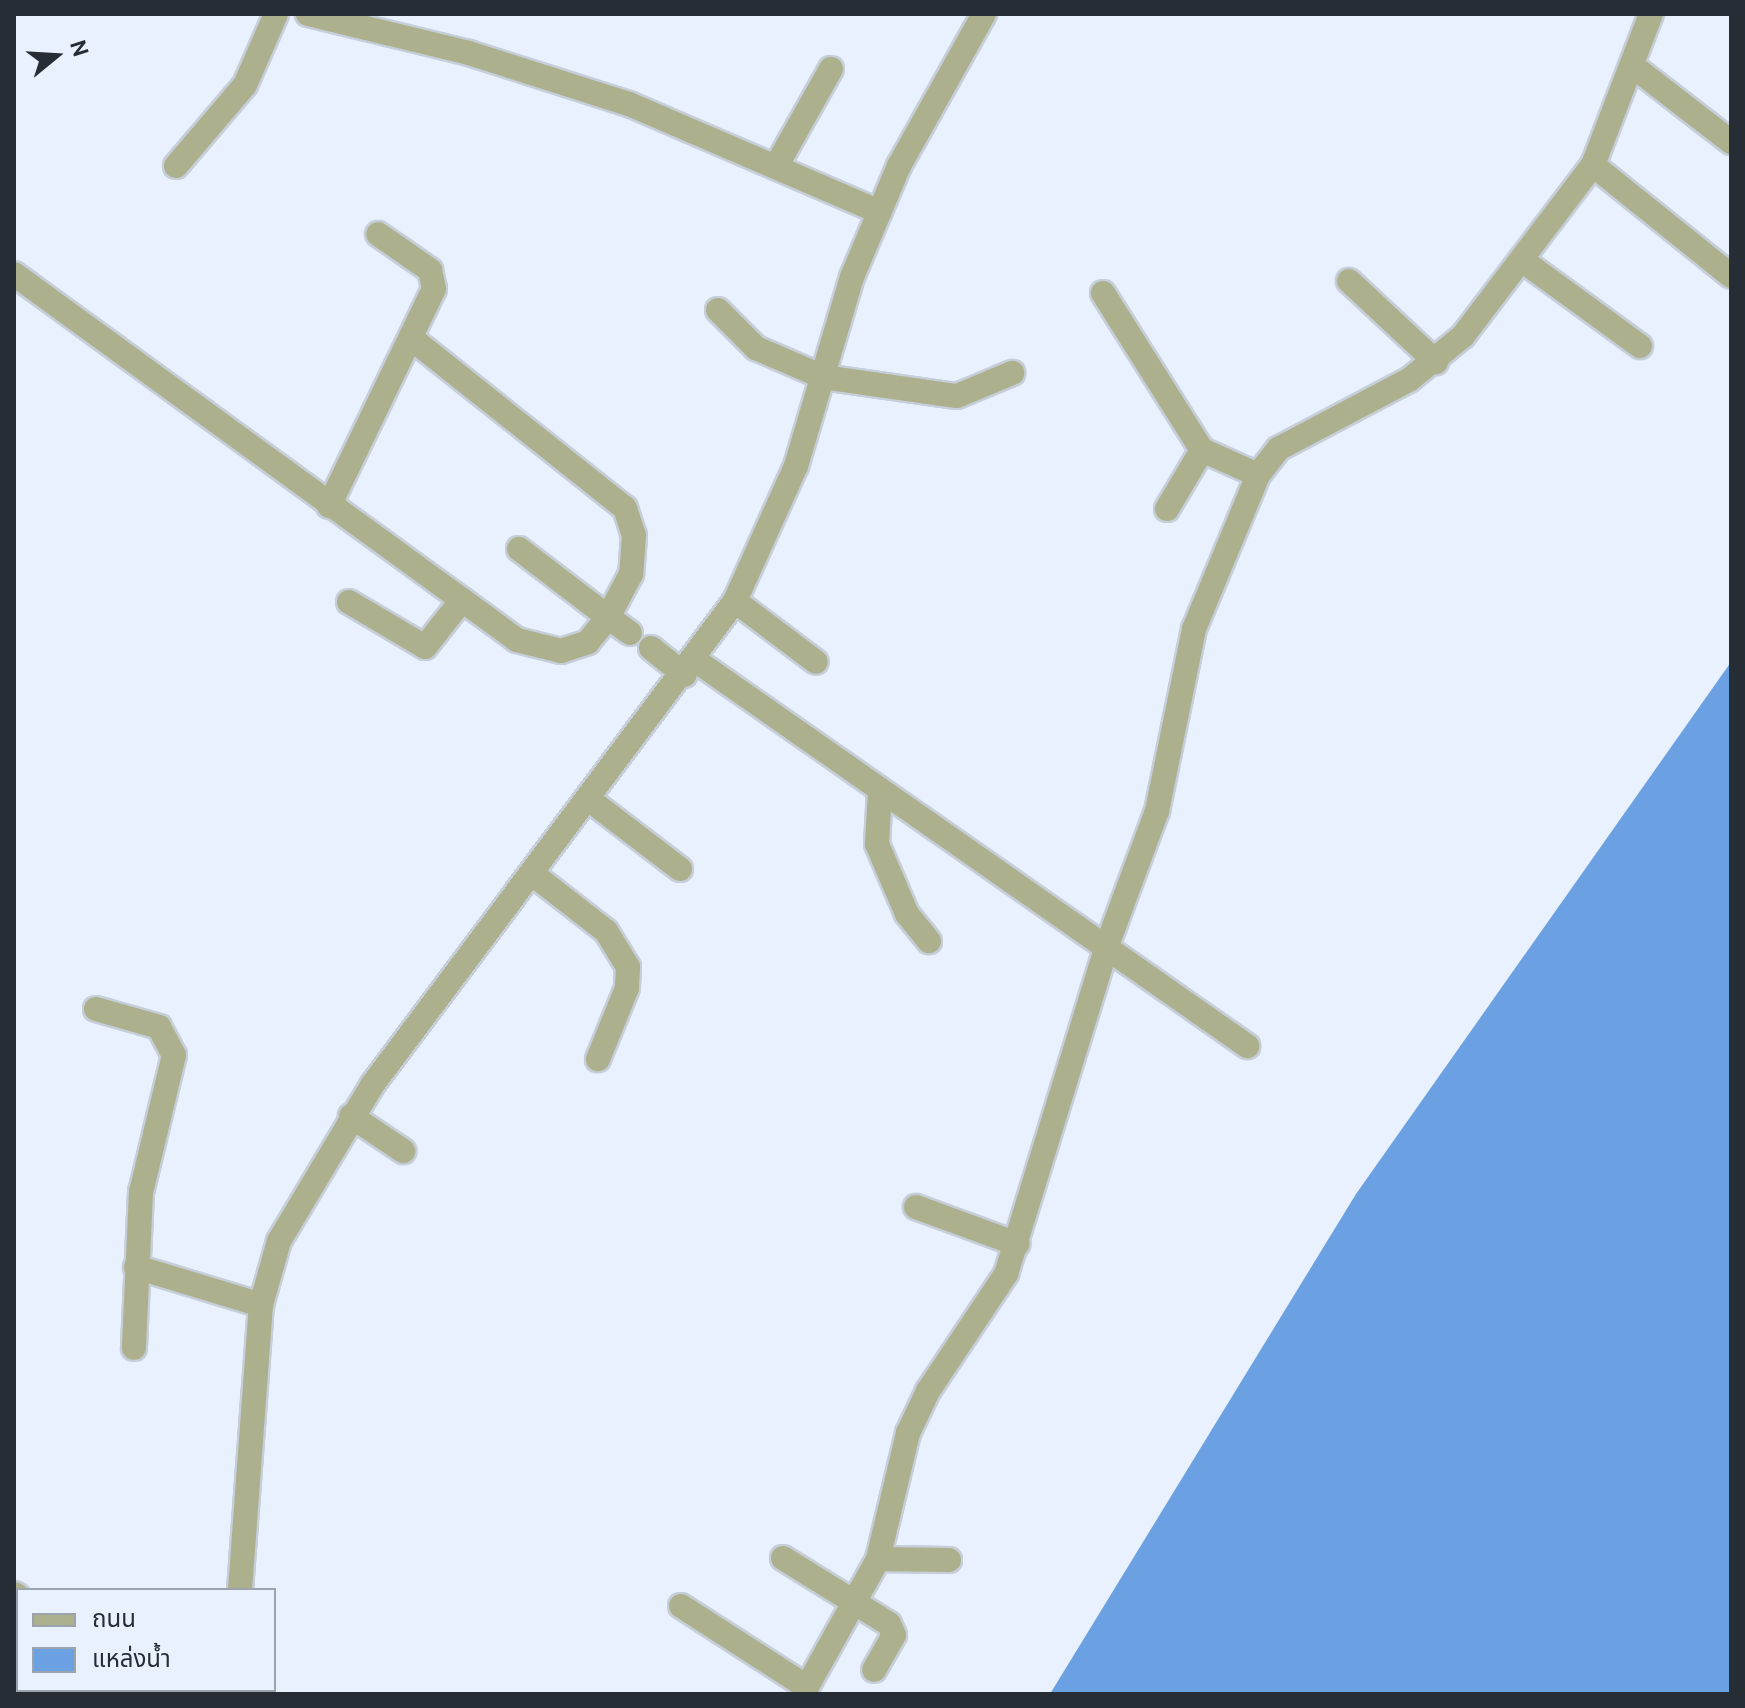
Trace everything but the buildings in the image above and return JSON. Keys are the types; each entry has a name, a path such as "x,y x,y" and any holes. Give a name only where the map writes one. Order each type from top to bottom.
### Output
{"street":[{"path":"176,166 245,85 276,14"},
{"path":"308,14 469,53 778,163 880,212"},
{"path":"240,1588 261,1305 279,1241 351,1116 373,1084 535,876 690,667 735,601 772,531 880,212 899,166 984,14"},
{"path":"681,1606 805,1691 858,1605 878,1559 908,1433 928,1391 1006,1274 1017,1244 1106,948 1157,811 1180,685 1194,629 1258,475 1305,431 1436,362 1526,263 1593,165 1634,67 1651,14"},
{"path":"1634,67 1731,142"},
{"path":"778,163 831,69"},
{"path":"1593,165 1731,276"},
{"path":"329,506 411,338 435,281 418,260 378,234"},
{"path":"1526,263 1640,346"},
{"path":"14,274 53,296 329,506 462,600 543,651 588,642 608,617 631,574 634,535 625,508 411,338"},
{"path":"1349,281 1436,362"},
{"path":"1103,293 1202,450 1258,475"},
{"path":"718,310 756,348 823,377 957,396 1012,373"},
{"path":"1167,509 1202,450"},
{"path":"519,549 630,633"},
{"path":"349,602 425,647 462,600"},
{"path":"735,601 816,662"},
{"path":"651,648 690,667 880,790 1247,1046"},
{"path":"880,790 877,844 907,914 929,941"},
{"path":"591,801 680,869"},
{"path":"535,876 606,931 628,967 627,988 598,1059"},
{"path":"96,1009 159,1027 174,1055 141,1192 134,1348"},
{"path":"351,1116 403,1151"},
{"path":"916,1207 1017,1244"},
{"path":"136,1267 261,1305"},
{"path":"783,1558 889,1624 894,1635 874,1670"},
{"path":"878,1559 949,1560"}],"water":[{"path":"1731,662 1731,1694 1050,1694 1356,1194"}]}
